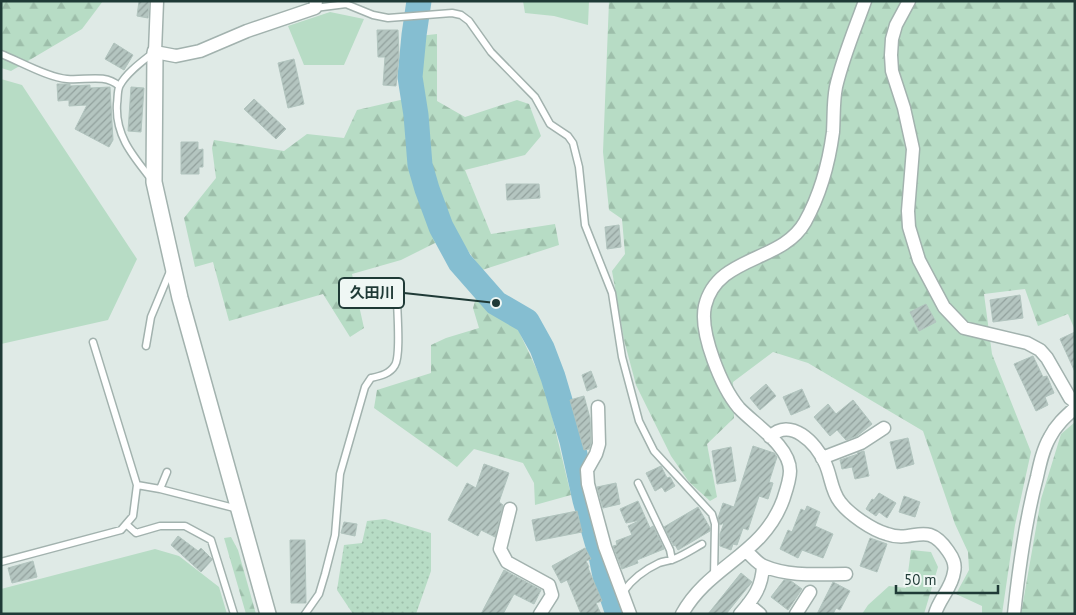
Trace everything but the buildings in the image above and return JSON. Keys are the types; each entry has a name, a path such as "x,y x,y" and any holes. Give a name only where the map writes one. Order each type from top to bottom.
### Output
{"street":[{"path":"157,1 154,182 172,266 268,614"},
{"path":"682,614 694,594 761,538 779,510 789,482 790,471 789,462 783,450 738,407 724,382 708,344 704,307 714,286 722,276 737,266 786,243 804,224 812,209 825,173 833,130 836,88 844,59 865,1"},
{"path":"909,1 896,25 892,39 891,55 892,71 904,108 913,149 908,211 909,227 919,260 944,307 964,328 1027,343 1040,350 1047,358 1070,398 1075,402"},
{"path":"155,52 176,56 200,51 315,4"},
{"path":"598,407 599,444 587,470 588,484 605,547 630,614"},
{"path":"1014,614 1019,563 1028,512 1044,449 1058,424 1075,408"},
{"path":"770,437 776,430 789,428 798,432 810,442 822,458 838,500 848,510 886,534 894,536 927,534 934,536 942,542 953,557 955,563 954,574 950,585 937,605 935,614"},
{"path":"822,458 861,443 884,428"},
{"path":"510,509 500,549 507,562 549,585 552,595 540,614"},
{"path":"746,552 763,566 807,574 846,574"},
{"path":"760,614 744,609 760,588 763,566"},
{"path":"796,614 810,592"}],"lane":[{"path":"315,4 346,4 373,16 381,17 452,13 461,15 468,21 491,52 535,97 550,124 568,136 579,167 585,225 612,293 622,358 639,421 654,451 712,514 715,524 714,576"},
{"path":"154,182 128,150 119,129 117,112 119,86 142,62 155,52"},
{"path":"1,54 54,77 67,79 104,78 119,86"},
{"path":"146,346 151,317 172,266"},
{"path":"305,614 318,594 325,574 335,535 340,474 365,387 371,378 386,374 395,366 398,356 397,298"},
{"path":"1,562 121,530 133,516 137,485 93,342"},
{"path":"160,489 167,472"},
{"path":"638,483 670,550 672,560"},
{"path":"137,485 239,509"},
{"path":"126,524 136,533 160,526 185,526 211,540 234,614"},
{"path":"622,594 631,581 640,574 660,562 672,560 702,544"}],"green space":[{"path":"1,1 103,1 82,29 11,71 1,68"},
{"path":"523,1 589,1 588,25 554,16 525,13"},
{"path":"609,1 1075,1 1075,330 1068,314 1038,326 1025,289 984,294 992,354 1031,452 1015,525 1002,614 982,614 982,606 956,594 969,570 968,552 955,524 923,431 808,363 773,352 733,382 734,418 707,444 717,497 710,501 689,482 671,456 636,385 624,340 612,271 625,254 622,219 609,210 603,152"},
{"path":"330,12 364,19 344,65 304,65 288,26"},
{"path":"437,34 437,101 465,117 517,100 529,104 541,136 525,155 465,170 491,234 555,224 559,245 482,270 455,233 401,260 352,274 364,328 350,337 323,294 229,321 213,262 195,267 184,218 216,178 212,148 214,140 284,151 307,134 344,138 357,110 422,95 419,36"},
{"path":"1,79 22,85 137,259 108,320 1,344"},
{"path":"476,298 515,323 545,387 571,495 535,505 534,483 523,463 474,449 457,467 374,408 377,390 431,373 431,345 446,338 479,328 473,308"},
{"path":"1075,422 1075,614 1021,614 1041,499 1061,434"},
{"path":"385,519 431,533 431,571 416,614 353,614 337,590 344,545 362,543 367,521"},
{"path":"231,537 238,550 256,614 246,614 224,538"},
{"path":"155,549 179,556 219,587 227,614 1,614 1,589"},
{"path":"911,550 931,552 938,567 924,614 862,614 868,605 889,586 906,588"}],"waterway":[{"path":"419,1 410,77 416,115 420,165 427,189 441,227 460,262 496,303 527,321 542,348 553,377 572,441 605,576 618,614"}],"place":[{"name":"久田川","path":"496,303"}]}
